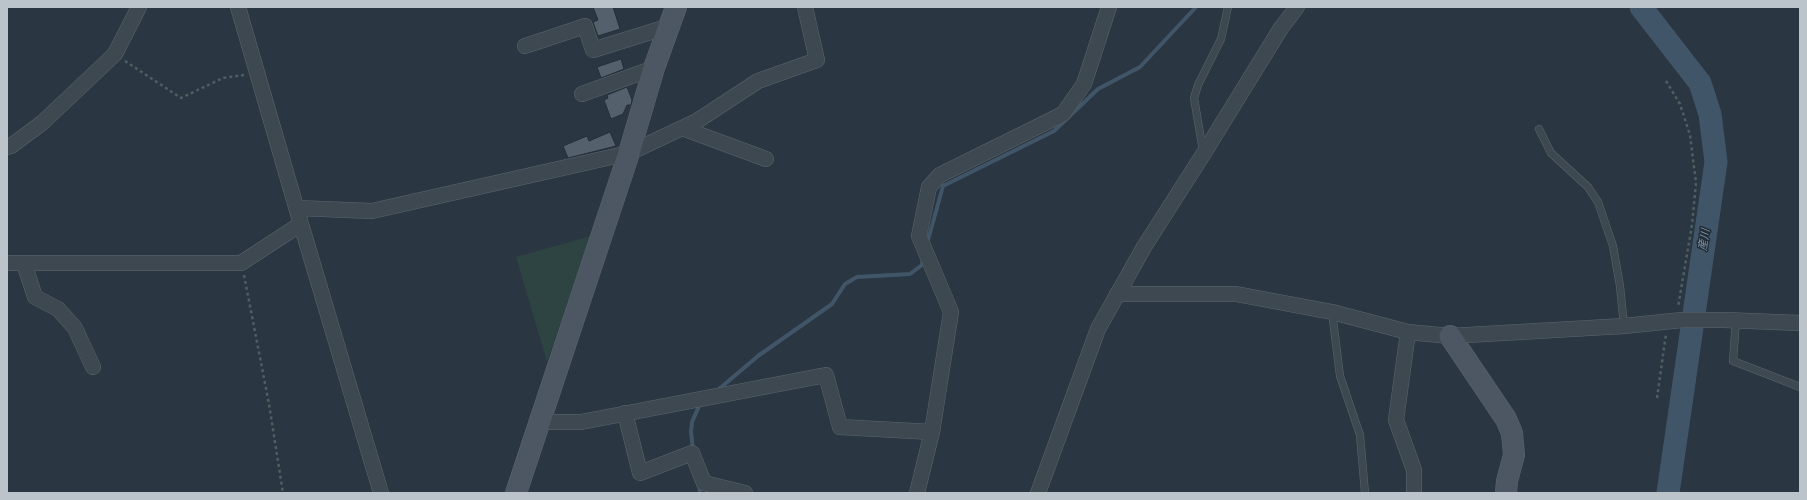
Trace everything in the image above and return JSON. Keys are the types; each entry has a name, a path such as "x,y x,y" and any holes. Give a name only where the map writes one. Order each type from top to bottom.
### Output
{"street":[{"path":"7,147 11,146 42,123 115,54 139,7"},
{"path":"238,7 381,493"},
{"path":"516,493 629,153 654,68 676,7"},
{"path":"297,208 372,210 629,153 697,121 758,81 817,60 805,7"},
{"path":"917,493 932,432 951,312 919,236 929,187 940,175 1063,114 1084,84 1109,7"},
{"path":"1038,493 1098,329 1144,247 1204,154 1281,28 1297,7"},
{"path":"525,46 585,26 593,50 670,26"},
{"path":"582,94 654,68"},
{"path":"682,128 766,159"},
{"path":"7,263 241,263 301,224"},
{"path":"24,263 35,297 58,309 75,328 93,367"},
{"path":"1117,294 1236,294 1332,312 1408,332 1450,336 1624,326 1675,321 1730,320 1800,323"},
{"path":"1408,332 1396,420 1414,470 1414,493"},
{"path":"1450,336 1506,419 1512,433 1514,454 1507,481 1506,493"},
{"path":"540,422 580,422 826,375 840,427 932,432"},
{"path":"625,413 640,473 692,453 704,483 745,493"}],"lane":[{"path":"1204,154 1194,98 1198,85 1221,39 1228,7"},
{"path":"1539,129 1551,153 1588,187 1598,202 1613,246 1624,326"},
{"path":"1332,312 1340,376 1360,435 1365,493"},
{"path":"1730,320 1733,361 1800,387"}],"path":[{"path":"115,54 181,98 223,78 258,73"},
{"path":"1657,398 1675,321 1692,225 1696,183 1690,135 1680,104 1666,81"},
{"path":"241,263 269,404 283,493"}],"green space":[{"path":"591,236 547,362 516,257"}],"building":[{"path":"593,7 613,7 620,29 598,36 593,22 598,20"},
{"path":"621,59 624,69 601,78 597,67"},
{"path":"627,87 632,100 631,105 627,105 623,114 611,119 604,100 608,98 607,95"},
{"path":"610,132 616,146 568,158 563,146 587,136 589,141"}],"waterway":[{"path":"927,244 943,186 1054,131 1098,89 1140,67 1196,7"},
{"name":"産川","path":"1641,7 1700,83 1710,114 1716,162 1668,493"},
{"path":"719,389 758,356 832,304 845,284 857,277 910,274 922,265 923,258"},
{"path":"693,449 691,432 692,422 699,406"},
{"path":"699,484 700,493"}]}
